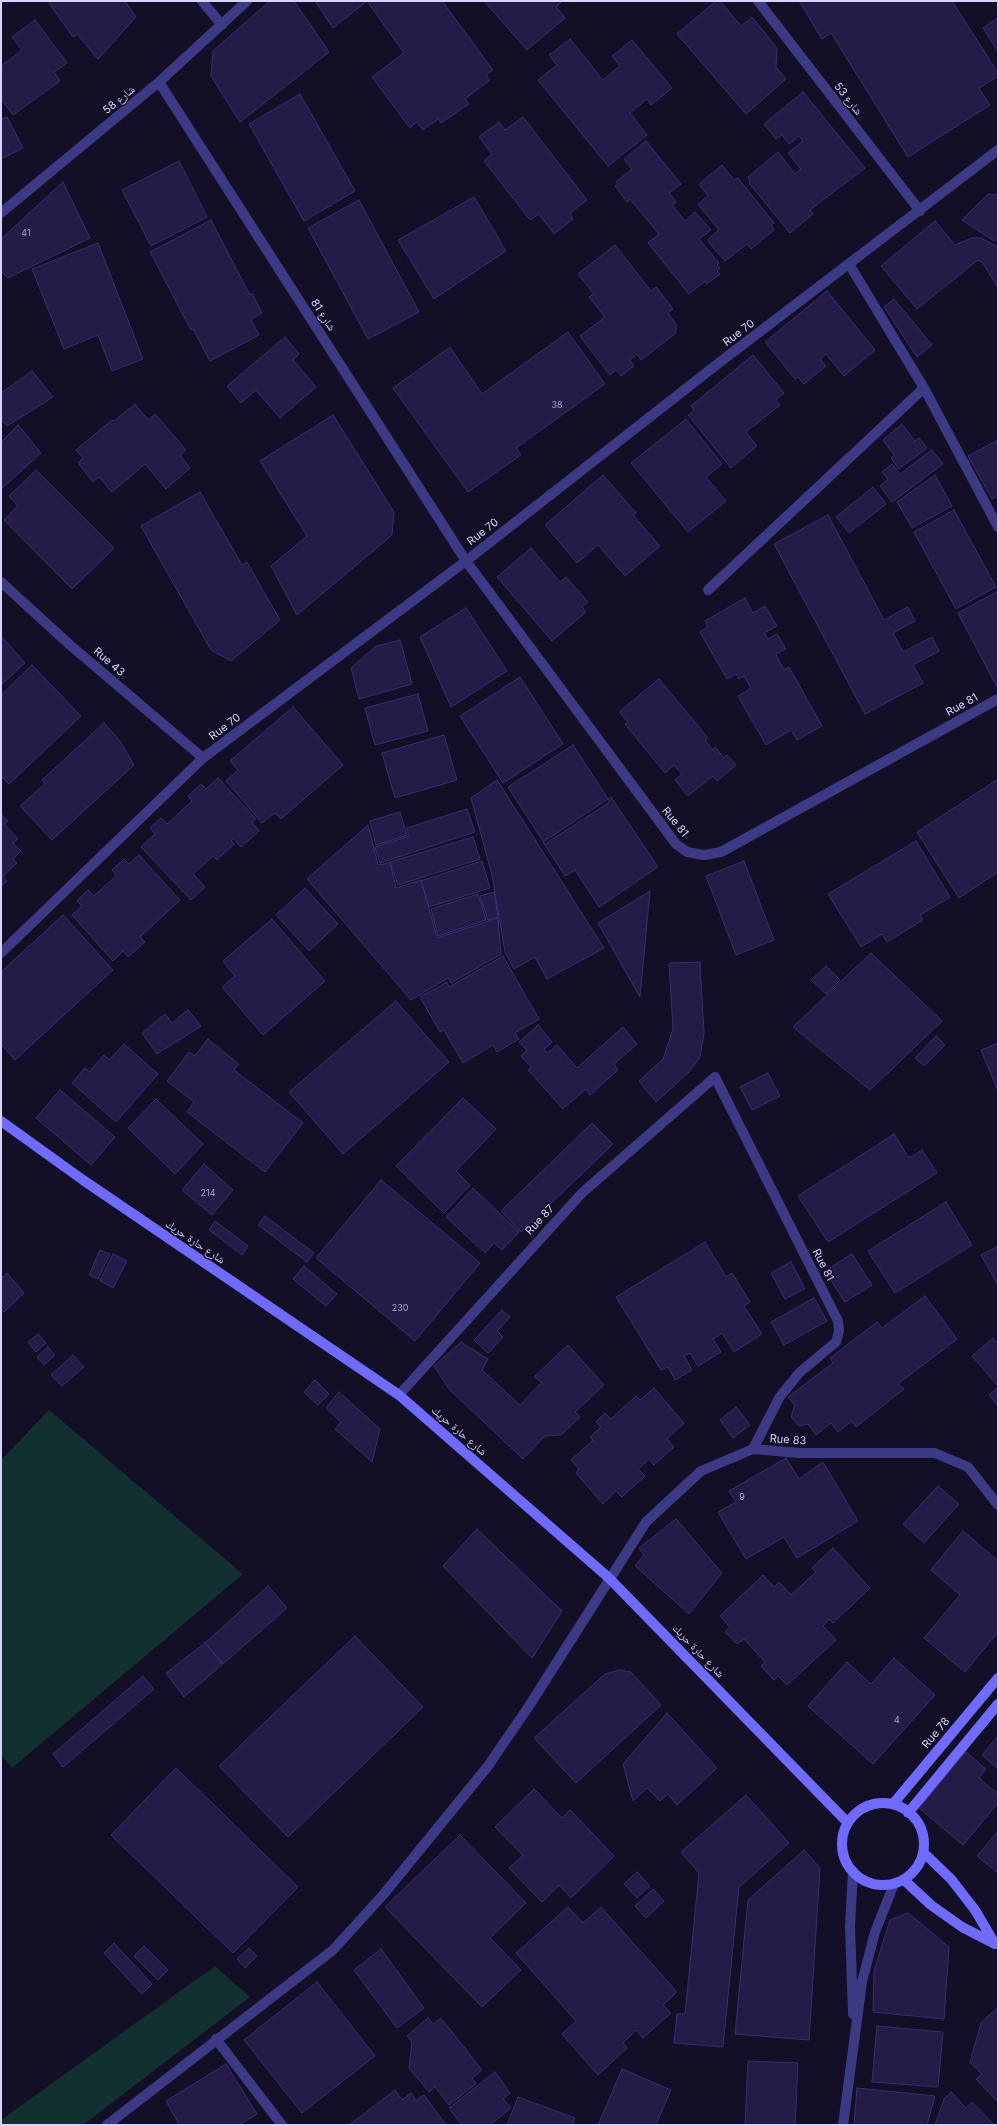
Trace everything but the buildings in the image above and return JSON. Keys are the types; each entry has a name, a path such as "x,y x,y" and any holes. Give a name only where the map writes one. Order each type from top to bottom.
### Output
{"street":[{"path":"202,1 222,25"},
{"name":"شارع 58","path":"1,213 159,82 247,1"},
{"name":"شارع 53","path":"758,1 920,211"},
{"name":"شارع 81","path":"159,82 466,561"},
{"name":"Rue 70","path":"1,953 203,758 466,561 998,150"},
{"path":"849,264 924,388 998,527"},
{"path":"708,590 924,388"},
{"name":"Rue 81","path":"466,561 676,844 687,852 704,855 721,852 998,699"},
{"name":"Rue 43","path":"1,582 70,645 203,758"},
{"name":"Rue 81","path":"715,1077 838,1321 839,1331 836,1342 799,1373 779,1398 753,1449"},
{"name":"Rue 87","path":"399,1395 582,1193 715,1077"},
{"name":"شارع حارة حريك","path":"1,1122 83,1180 399,1395 609,1578 848,1823"},
{"name":"Rue 83","path":"107,2125 216,2039 333,1950 383,1895 488,1766 529,1706 646,1522 700,1471 753,1449 799,1453 935,1453 968,1467 998,1505"},
{"name":"Rue 78","path":"893,1804 998,1678"},
{"path":"908,1813 998,1704"},
{"path":"876,1804 893,1804 908,1813 919,1826 925,1840 924,1853 920,1864 904,1880 894,1884 872,1884 853,1871 843,1854 844,1834 848,1823 856,1813 876,1804"},
{"path":"924,1853 956,1886 975,1910 997,1945"},
{"path":"853,1871 850,1972 854,2034"},
{"path":"904,1880 931,1905 962,1927 997,1945"},
{"path":"843,2125 863,1975 875,1932 894,1884"},
{"path":"216,2039 282,2125"}],"green space":[{"path":"49,1410 243,1574 12,1768 1,1755 1,1460"},
{"path":"215,1966 250,1997 83,2125 1,2125 1,2120"}]}
